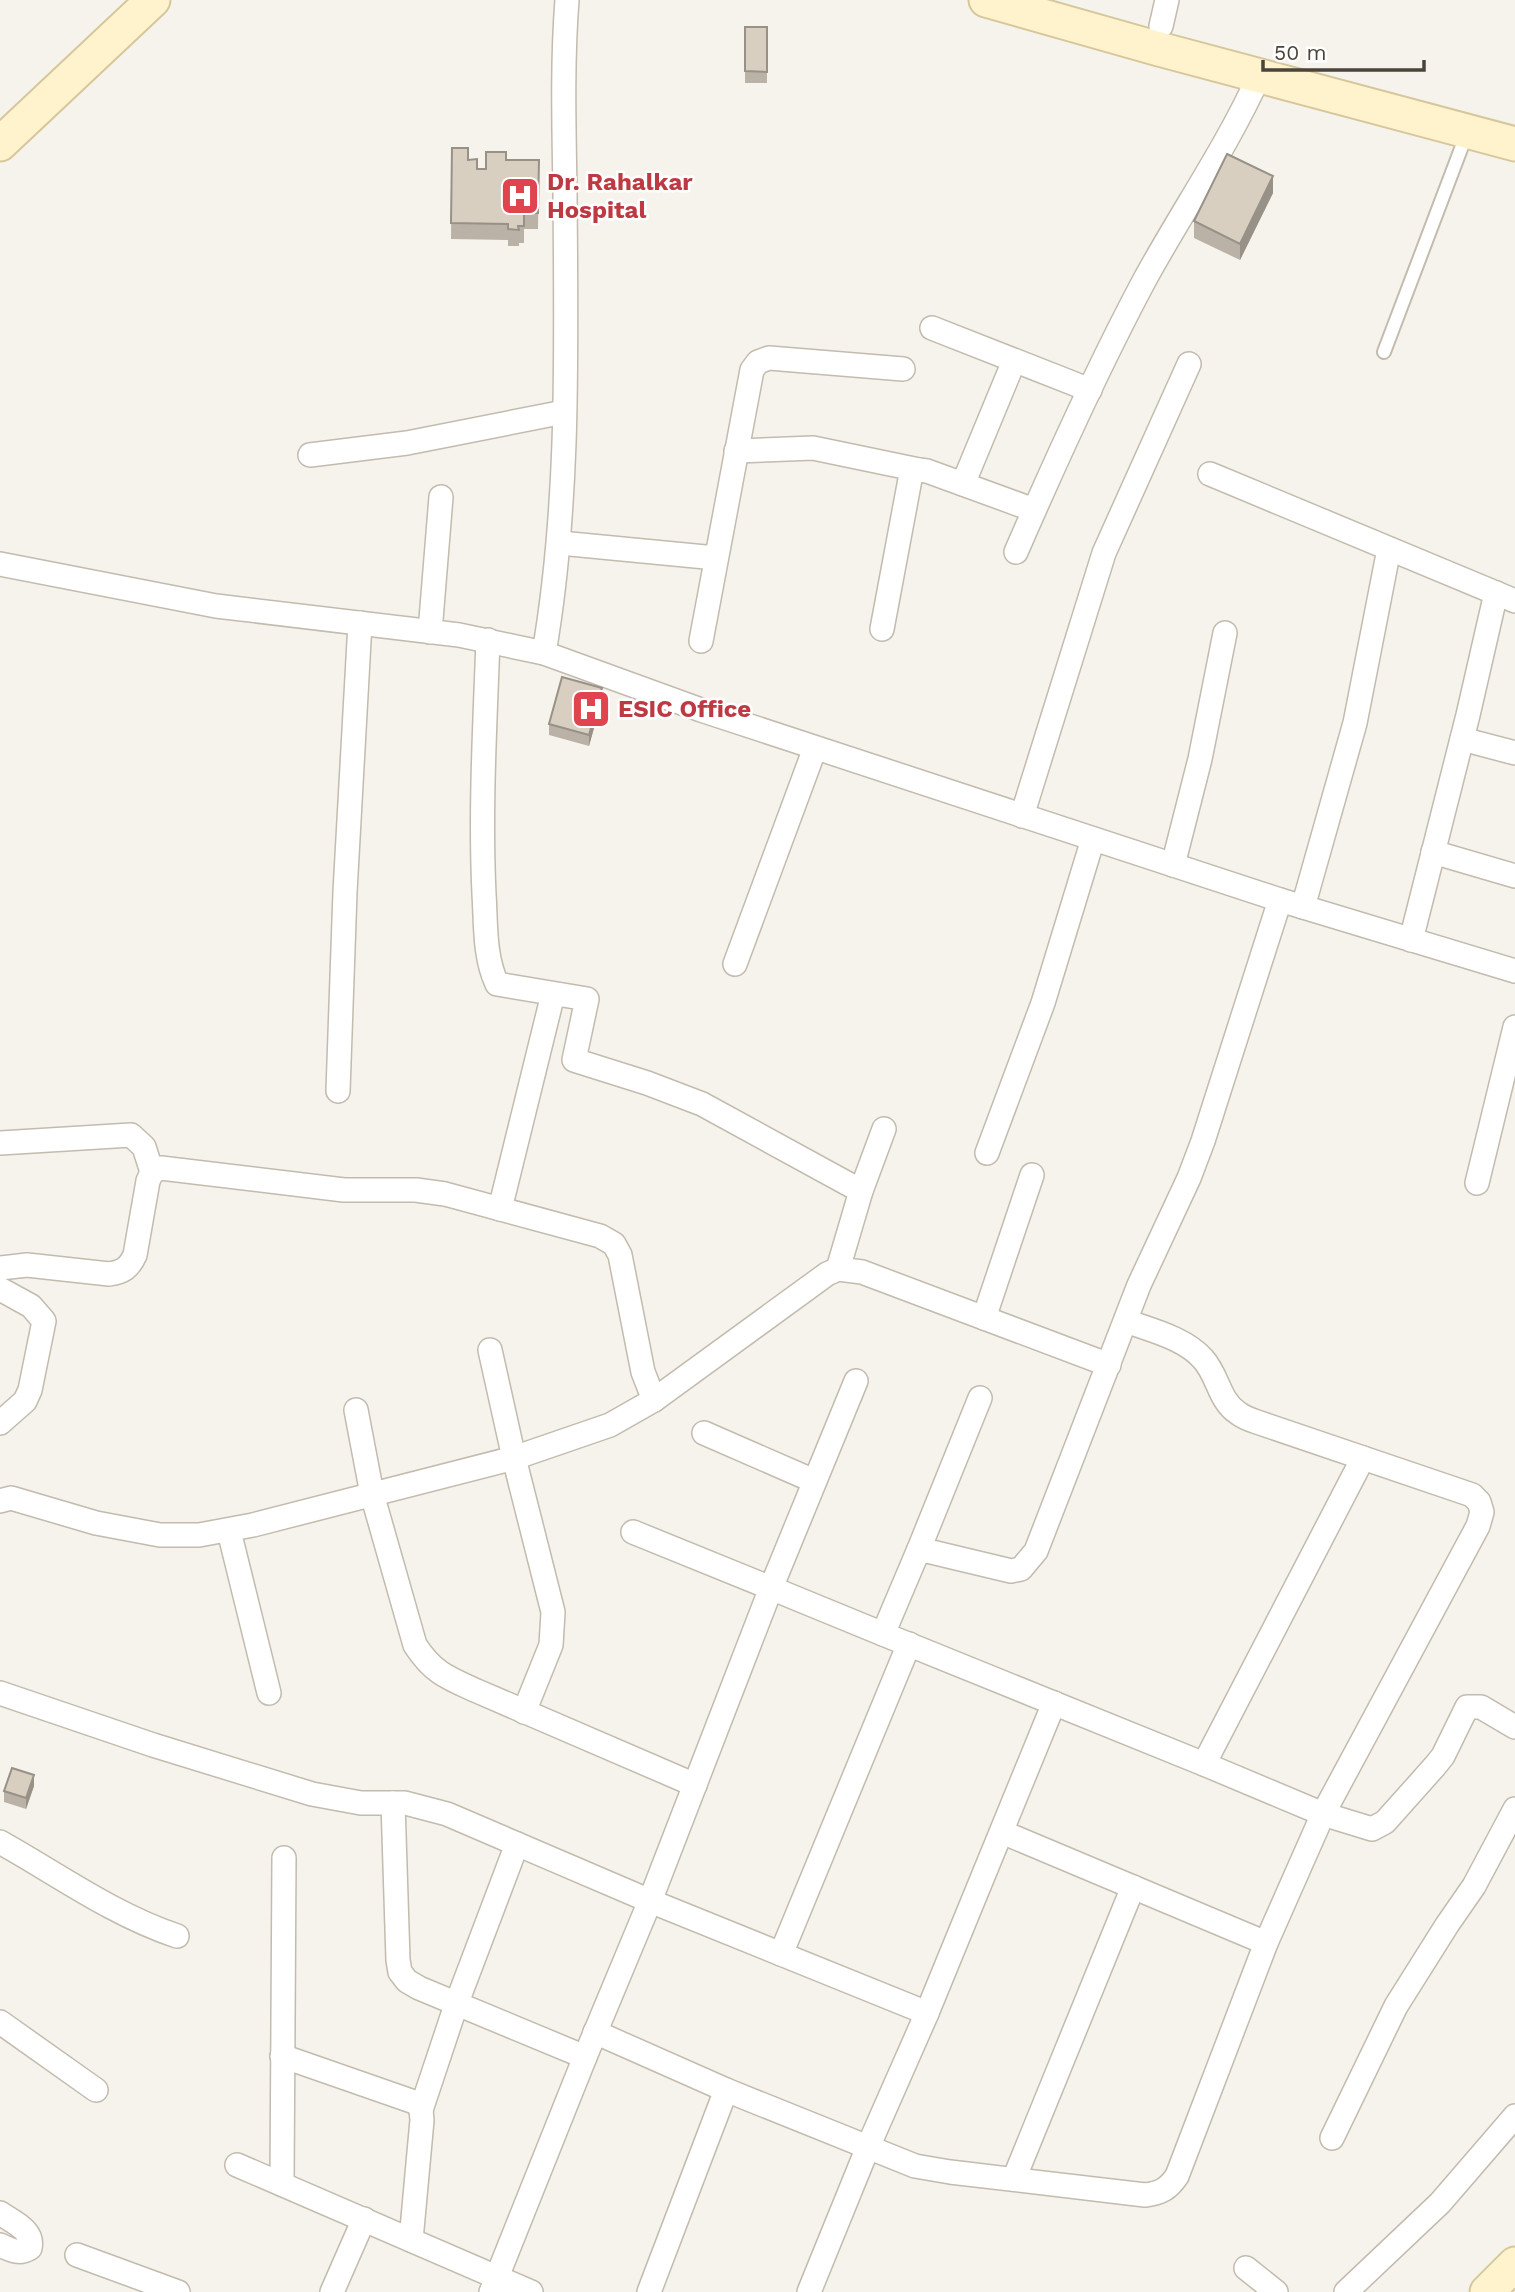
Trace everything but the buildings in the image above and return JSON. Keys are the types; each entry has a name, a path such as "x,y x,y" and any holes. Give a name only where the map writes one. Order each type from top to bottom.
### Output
{"main road":[{"path":"0,117 123,0"},
{"path":"0,144 153,0"},
{"path":"986,0 1515,144"},
{"path":"1066,0 1164,13 1515,124"},
{"path":"1487,2292 1515,2264"}],"street":[{"path":"544,653 555,592 560,543 564,412 564,96 567,0"},
{"path":"1016,552 1090,390 1145,280 1217,160 1259,76"},
{"path":"932,328 1090,390"},
{"path":"701,641 752,370 758,362 769,358 903,369"},
{"path":"963,484 1014,361"},
{"path":"1022,816 1104,553 1189,364"},
{"path":"310,455 407,443 564,412"},
{"path":"736,451 813,447 919,470 1034,510"},
{"path":"882,629 908,483 911,474 919,470"},
{"path":"1210,474 1506,597 1462,739 1411,940"},
{"path":"430,632 441,497"},
{"path":"560,543 716,558"},
{"path":"1303,908 1354,723 1389,549"},
{"path":"0,564 216,606 488,640 544,653 701,710 1022,816 1303,908 1515,971"},
{"path":"338,1091 345,892 360,623"},
{"path":"1173,865 1200,759 1225,633"},
{"path":"488,640 482,852 489,960 497,985 587,999 574,1060 702,1104 861,1191"},
{"path":"1462,739 1515,753"},
{"path":"735,964 815,748"},
{"path":"987,1153 1043,1003 1093,839"},
{"path":"1433,852 1515,876"},
{"path":"919,1549 1011,1571 1021,1569 1030,1562 1126,1321 1203,1141 1280,900"},
{"path":"500,1209 553,994"},
{"path":"1477,1183 1515,1027"},
{"path":"838,1269 861,1191 884,1129"},
{"path":"0,1143 131,1135 144,1147 152,1172 148,1181 135,1255 130,1266 121,1272 109,1274 27,1265 0,1268"},
{"path":"152,1172 161,1168 344,1190 416,1190 444,1194 600,1236 614,1244 620,1255 643,1372 654,1399"},
{"path":"984,1318 1032,1175"},
{"path":"0,1501 11,1499 96,1523 160,1535 199,1535 229,1531 513,1458 610,1425 654,1399 827,1273 838,1269 862,1272 1109,1365"},
{"path":"0,1289 31,1306 44,1321 30,1390 25,1401 0,1423"},
{"path":"595,2032 726,2090 915,2166 1145,2195 1158,2193 1169,2187 1177,2176 1266,1943 1323,1814 1445,1591 1478,1526 1482,1512 1479,1502 1472,1495 1237,1413 1224,1399 1203,1358 1190,1348 1126,1321"},
{"path":"490,1350 513,1458 553,1612 551,1645 524,1712"},
{"path":"494,2285 856,1381"},
{"path":"883,1634 980,1398"},
{"path":"356,1410 372,1494 415,1645 426,1663 443,1675 524,1712 695,1785"},
{"path":"704,1433 814,1481"},
{"path":"1204,1764 1363,1458"},
{"path":"229,1531 269,1693"},
{"path":"633,1532 1323,1814 1372,1829 1385,1822 1443,1756 1467,1707 1480,1707 1515,1727"},
{"path":"781,1954 909,1644"},
{"path":"0,1693 153,1745 312,1794 361,1803 405,1803 424,1807 927,2013"},
{"path":"808,2292 927,2013 1054,1703"},
{"path":"393,1803 400,1972 407,1981 419,1988 584,2057"},
{"path":"1332,2138 1396,2006 1474,1886 1515,1809"},
{"path":"1002,1832 1266,1943"},
{"path":"0,1842 107,1906 142,1924 177,1936"},
{"path":"411,2240 421,2110 456,2005 517,1844"},
{"path":"282,2184 284,1858"},
{"path":"1014,2179 1133,1887"},
{"path":"0,2022 96,2090"},
{"path":"282,2056 408,2098 417,2103 421,2110"},
{"path":"649,2292 726,2090"},
{"path":"1346,2292 1440,2203 1515,2116"},
{"path":"237,2165 411,2240 494,2285 531,2292"},
{"path":"0,2213 29,2233 32,2240 30,2248 24,2252 15,2252 0,2245"},
{"path":"332,2292 364,2219"},
{"path":"77,2255 172,2291"},
{"path":"1246,2268 1276,2292"}],"lane":[{"path":"1384,352 1468,131"}],"place":[{"name":"Dr. Rahalkar Hospital","path":"520,196"},
{"name":"ESIC Office","path":"591,709"}]}
